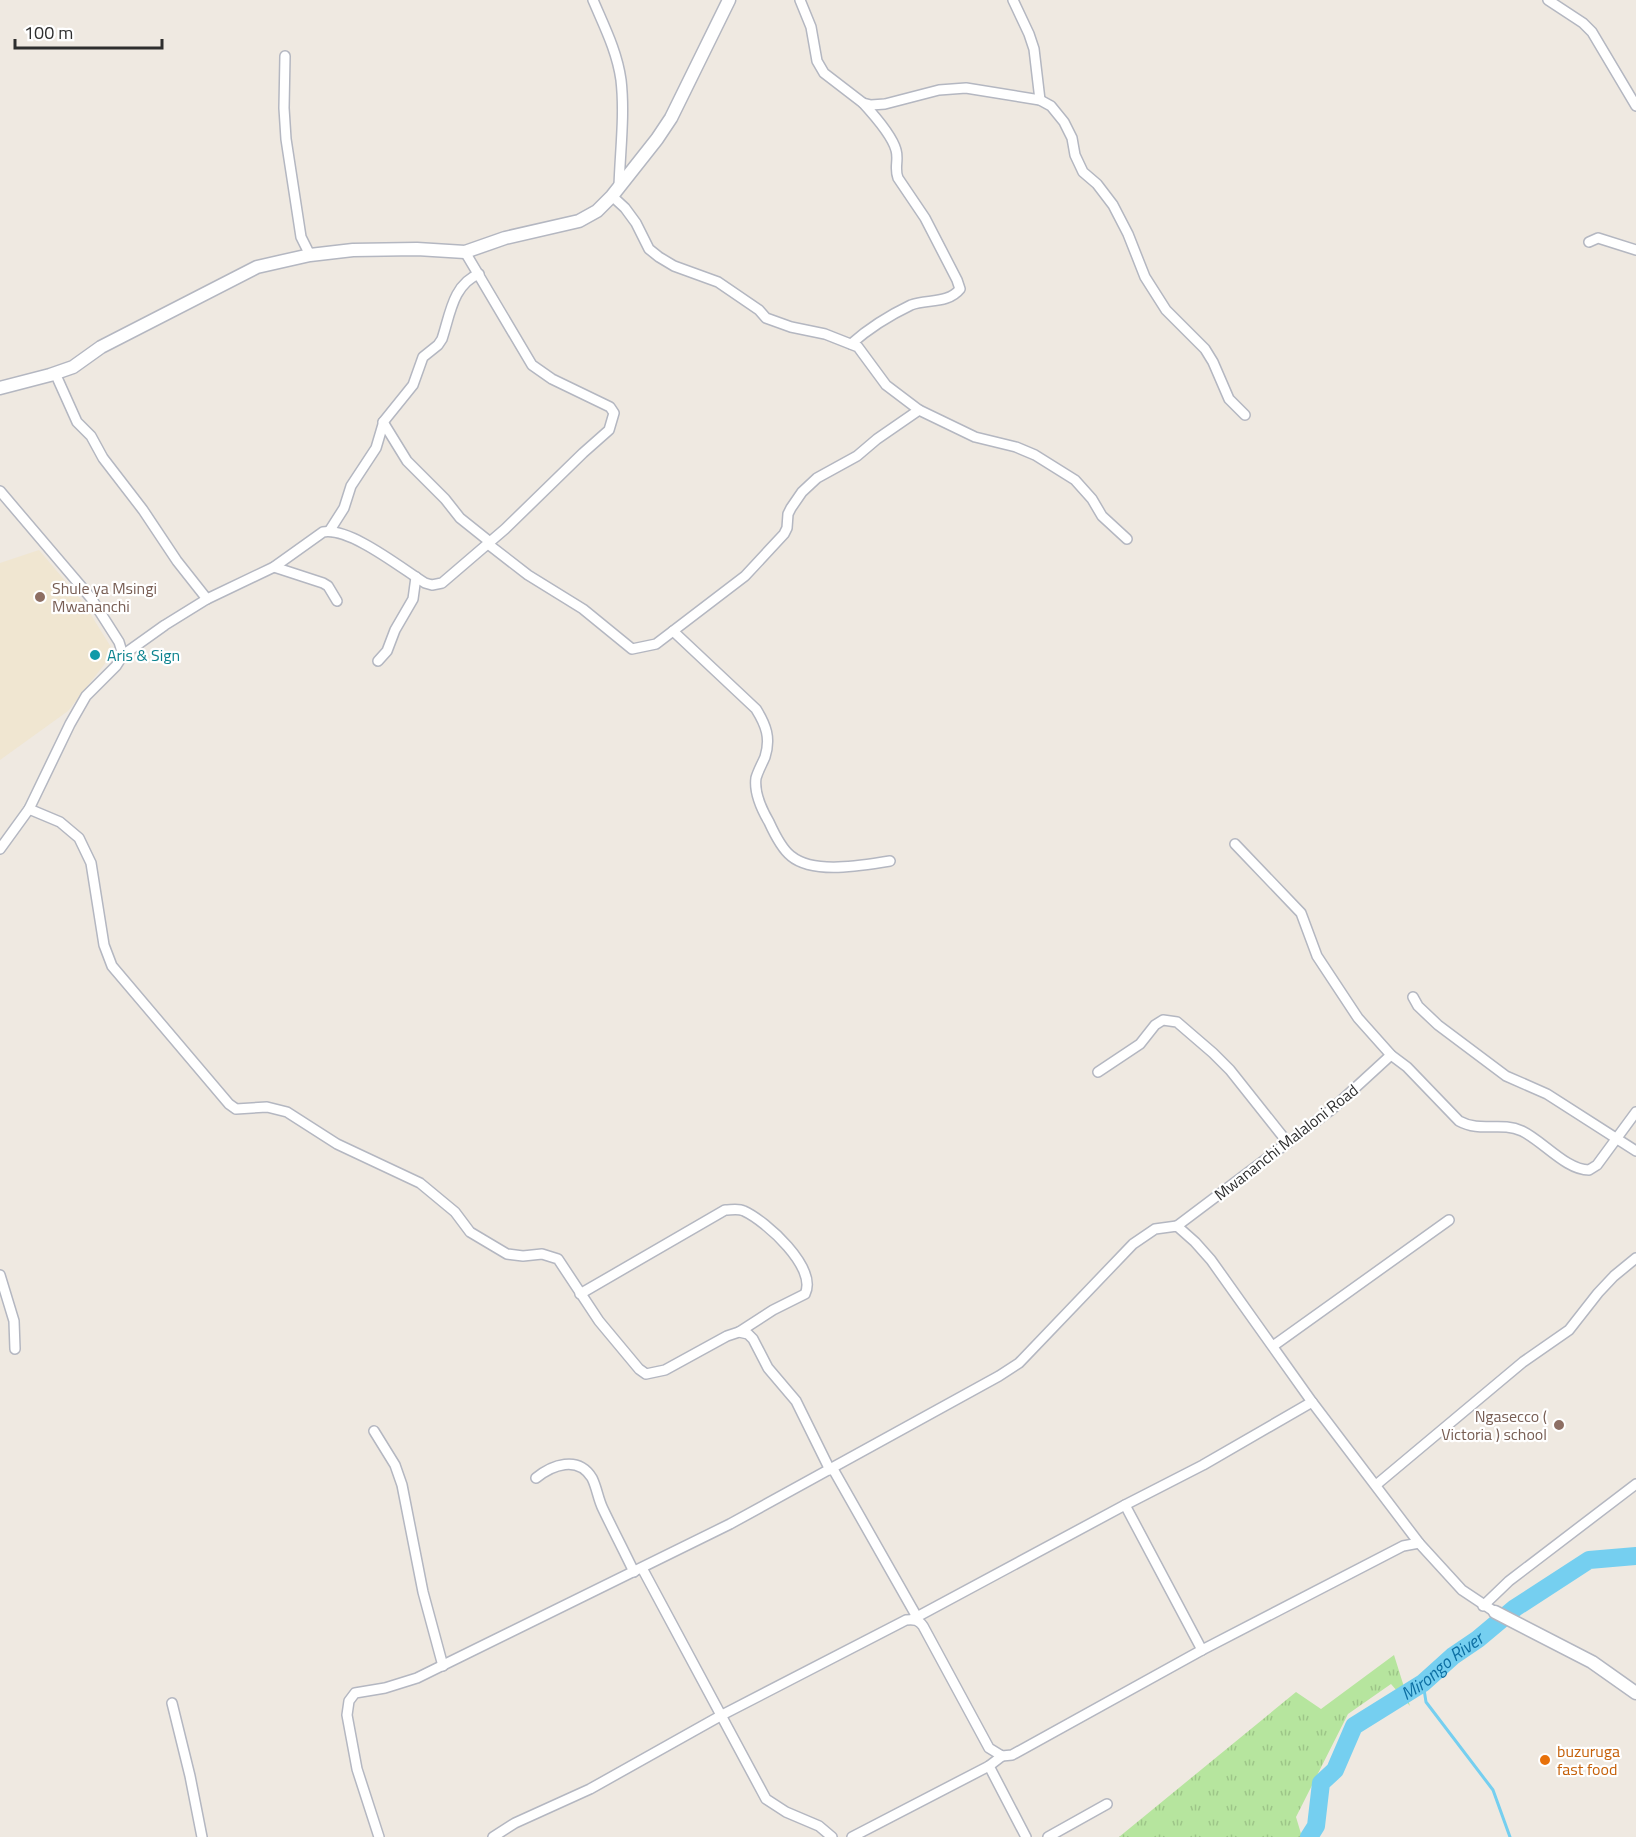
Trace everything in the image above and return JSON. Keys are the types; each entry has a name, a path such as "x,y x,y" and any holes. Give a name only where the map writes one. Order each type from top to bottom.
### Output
{"street":[{"path":"593,0 611,40 621,80 622,125 615,192 649,249 674,266 718,282 759,310 766,318 791,327 825,334 858,347 886,385 919,411 975,437 1016,447 1051,464 1075,480 1092,499 1102,516 1126,539"},
{"path":"0,388 73,367 101,347 257,267 310,255 353,250 417,249 465,252 505,238 579,221 597,211 657,139 671,118 729,0"},
{"path":"800,0 811,27 817,62 824,73 863,103 876,117 895,147 898,178 925,218 960,289 954,296 908,307 861,335 851,344"},
{"path":"1013,0 1034,49 1040,100"},
{"path":"1548,0 1583,23 1592,32 1636,106"},
{"path":"285,56 286,139 301,237 310,255"},
{"path":"863,103 885,104 939,90 966,88 1040,100 1051,106 1064,122 1072,138 1075,154 1083,172 1097,184 1113,205 1128,234 1145,277 1166,310 1204,349 1213,362 1229,399 1245,415"},
{"path":"1588,242 1598,238 1636,250"},
{"path":"0,849 29,809 86,696 116,666 123,655 165,625 207,599 274,567 323,532 330,530 364,543 432,585 442,583 489,543 609,430 614,414 610,407 552,379 532,365 465,252"},
{"path":"330,530 344,508 351,486 376,448 383,422 413,385 423,357 442,339 454,297 470,278 479,274"},
{"path":"55,374 76,422 92,436 103,458 207,599"},
{"path":"383,422 407,461 445,499 460,518 528,575 583,609 632,649 656,644 745,576 784,534 788,528 788,514 802,492 817,478 857,456 876,439 919,411"},
{"path":"0,491 91,597 119,642 123,655"},
{"path":"274,567 328,586 337,601"},
{"path":"378,661 387,651 395,630 413,598 416,577"},
{"path":"673,631 756,709 763,721 768,747 756,780 757,790 762,810 790,856 806,863 831,867 890,861"},
{"path":"29,809 60,822 79,838 91,863 104,945 112,966 222,1098 236,1109 267,1107 287,1112 337,1144 420,1183 455,1212 470,1232 500,1250 515,1256 542,1254 558,1259 580,1294 639,1369 646,1374 665,1370 727,1336 739,1332 766,1314 806,1294 808,1285 807,1277 790,1249 766,1227 743,1210 725,1210 580,1294"},
{"path":"1235,844 1301,913 1317,956 1358,1018 1391,1055 1407,1067 1459,1121 1468,1127 1506,1126 1515,1128 1525,1132 1575,1167 1589,1170 1597,1165 1636,1112"},
{"path":"1413,997 1418,1006 1438,1025 1506,1076 1547,1094 1636,1151"},
{"path":"1098,1072 1140,1044 1155,1025 1163,1020 1177,1022 1230,1070 1288,1143"},
{"name":"Mwananchi Malaloni Road","path":"1177,1226 1331,1110 1391,1055"},
{"path":"1273,1346 1449,1220"},
{"path":"378,1837 357,1769 347,1715 349,1701 356,1693 385,1688 417,1678 638,1570 832,1469 1019,1363 1133,1244 1155,1229 1177,1226 1196,1242 1211,1260 1312,1402 1419,1543 1462,1590 1483,1606 1592,1662 1636,1693"},
{"path":"1376,1485 1523,1362 1569,1330 1609,1282 1636,1258"},
{"path":"0,1275 14,1321 15,1350"},
{"path":"739,1332 747,1334 753,1340 768,1368 796,1401 915,1618 924,1626 988,1748 1002,1756"},
{"path":"493,1837 515,1823 590,1789 722,1714 896,1624 915,1618 1203,1465 1312,1402"},
{"path":"374,1431 394,1465 402,1485 423,1592 443,1666"},
{"path":"536,1478 548,1468 561,1464 580,1466 587,1471 600,1503 722,1714 766,1799 786,1812 819,1826 832,1837"},
{"path":"1483,1606 1509,1581 1636,1484"},
{"path":"1125,1505 1202,1650"},
{"path":"852,1837 990,1766 1002,1756 1012,1755 1202,1650 1403,1546 1419,1543"},
{"path":"172,1703 202,1837"},
{"path":"990,1766 1026,1837"},
{"path":"1047,1837 1107,1804"}],"shaded area":[{"path":"39,550 83,602 114,652 68,711 0,760 0,563"}],"green space":[{"path":"1394,1655 1410,1706 1391,1684 1348,1714 1296,1817 1302,1837 1119,1837 1296,1692 1321,1709"}],"waterway":[{"name":"Mirongo River","path":"1309,1837 1316,1826 1321,1783 1335,1770 1354,1726 1423,1683 1453,1656 1478,1639 1515,1608 1589,1560 1636,1556"},
{"path":"1423,1683 1426,1702 1493,1790 1510,1837"}],"place":[{"name":"Shule ya Msingi Mwananchi","path":"40,597"},
{"name":"Aris & Sign","path":"95,655"},
{"name":"Ngasecco ( Victoria ) school","path":"1559,1425"},
{"name":"buzuruga fast food","path":"1545,1760"}]}
